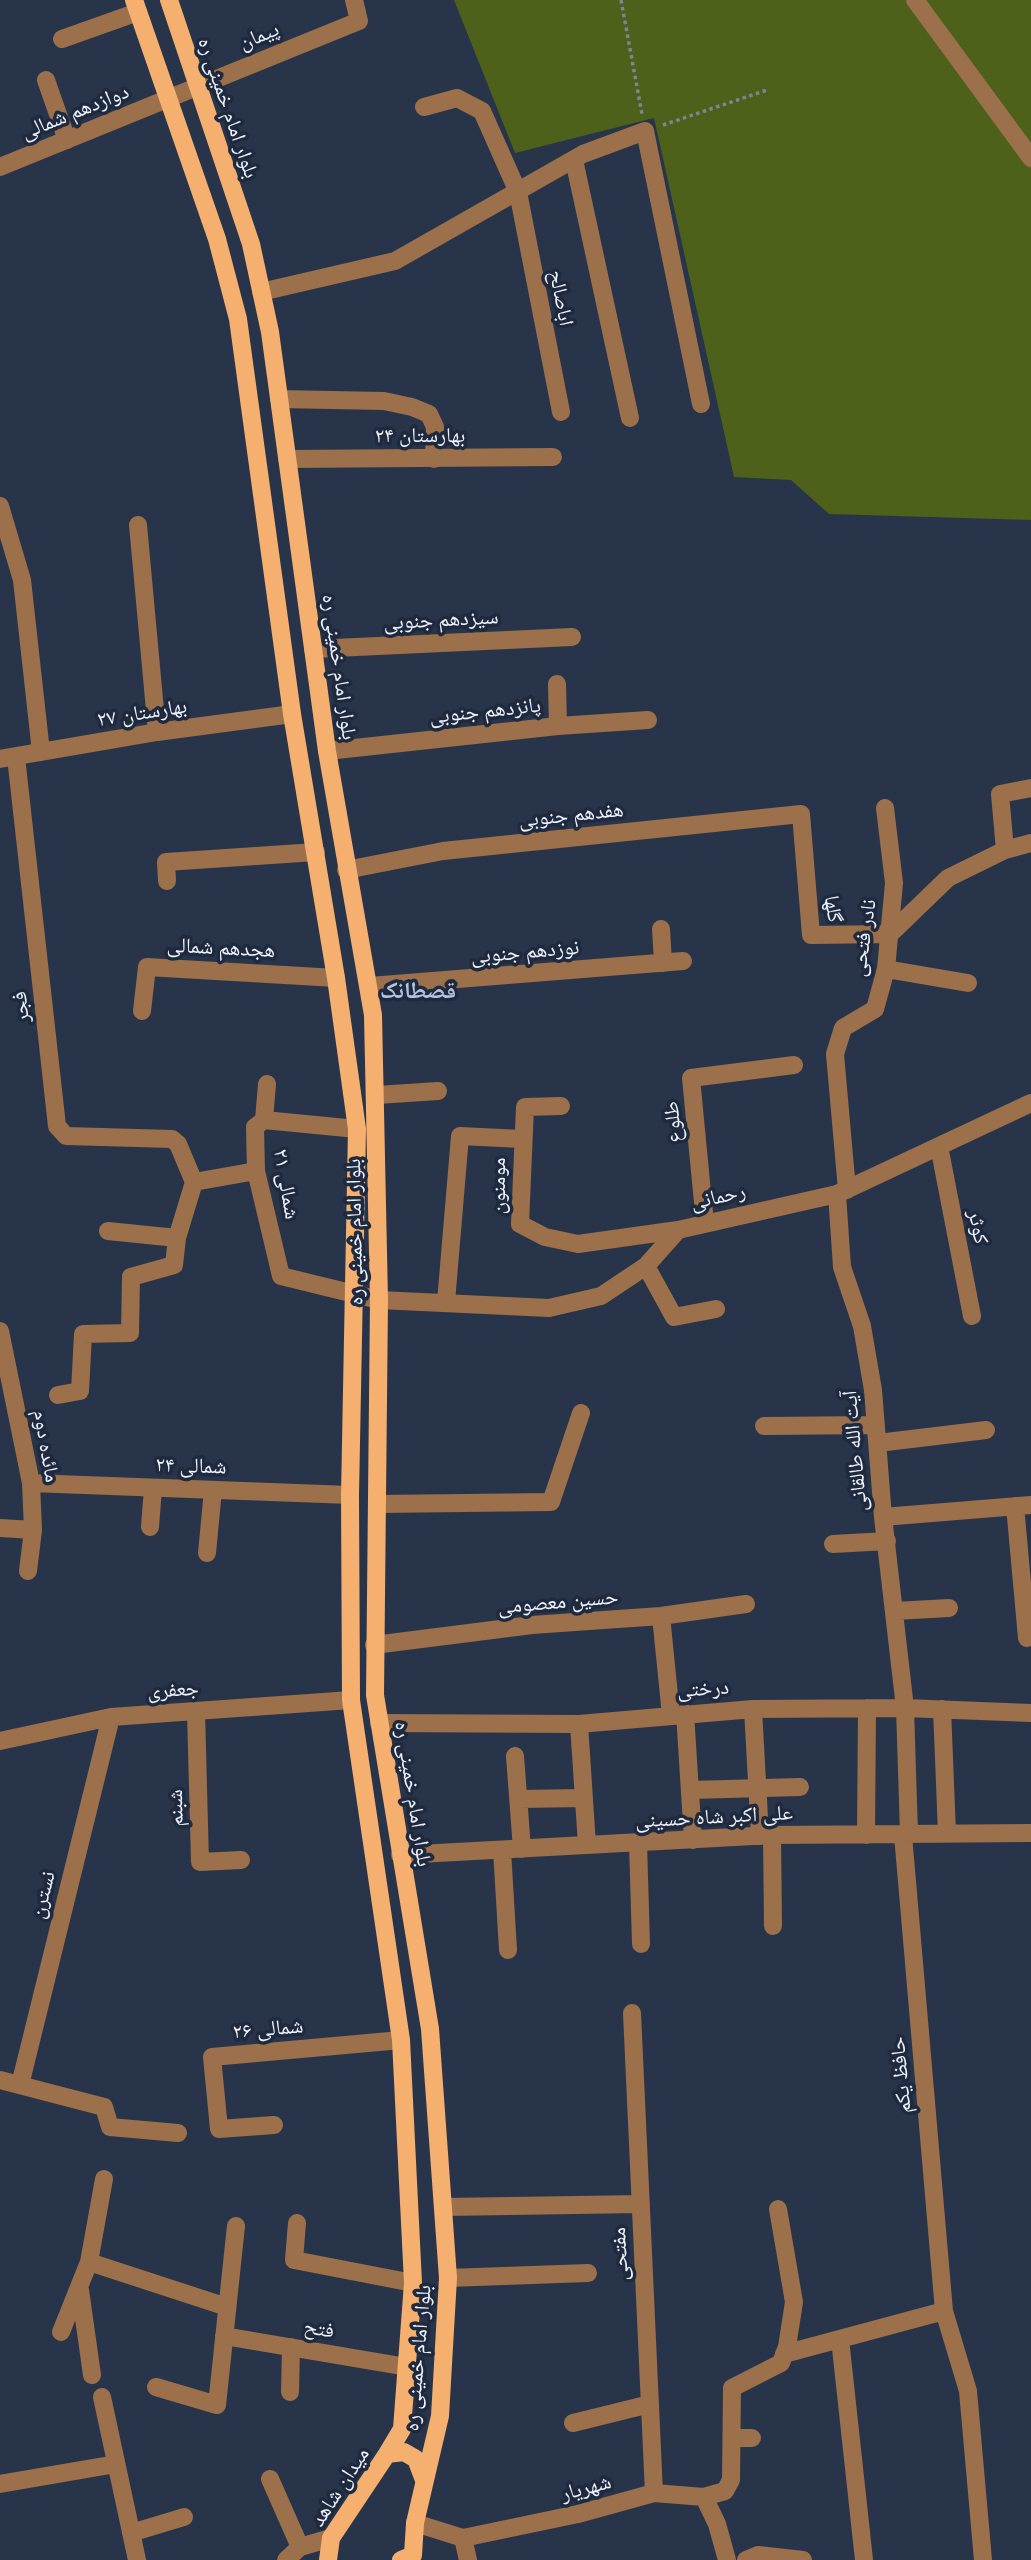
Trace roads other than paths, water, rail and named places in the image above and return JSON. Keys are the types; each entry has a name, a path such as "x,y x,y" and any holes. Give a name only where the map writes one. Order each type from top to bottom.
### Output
{"main road":[{"name":"بلوار امام خمینی ره","path":"169,0 195,86 251,244 261,292 279,399 327,751 346,870 370,986 377,1095 379,1300 374,1695 430,2029 448,2278 440,2416 424,2480"},
{"name":"بلوار امام خمینی ره","path":"136,6 217,239 238,319 292,714 336,978 357,1129 350,1495 351,1700 401,2040 413,2283 402,2429 387,2454"},
{"name":"میدان شاهد","path":"328,2560 331,2538 387,2454 404,2452 416,2459 424,2480"},
{"path":"408,2558 424,2480"}],"street":[{"name":"پیمان","path":"195,86 359,21 354,0"},
{"path":"915,0 1031,158"},
{"path":"62,40 136,6"},
{"path":"46,80 67,140"},
{"name":"دوازدهم شمالی","path":"0,167 168,100 195,86"},
{"name":"اباصالح","path":"424,107 457,98 482,111 517,192 561,412"},
{"path":"261,292 395,261 574,160 645,131 701,404"},
{"path":"574,160 630,418"},
{"path":"279,399 384,401 412,407 429,414 435,427 433,458"},
{"name":"بهارستان ۲۴","path":"287,459 553,457"},
{"path":"0,506 22,580 41,752"},
{"path":"138,525 157,733"},
{"name":"سیزدهم جنوبی","path":"313,649 572,637"},
{"path":"557,684 558,726"},
{"name":"بهارستان ۲۷","path":"8,758 292,714"},
{"name":"پانزدهم جنوبی","path":"327,751 558,726 648,720"},
{"name":"فجر","path":"8,758 57,1126 66,1136 172,1139 178,1144 194,1182"},
{"path":"1005,850 1000,794 1031,788"},
{"name":"نادر فتحی","path":"835,1054 843,1028 875,1009 886,969 894,883 885,808"},
{"name":"هفدهم جنوبی","path":"346,870 443,851 801,814"},
{"name":"گلها","path":"801,814 811,935 890,934"},
{"path":"890,934 948,878 1005,850 1031,844"},
{"path":"167,881 166,863 316,852"},
{"path":"661,929 663,963"},
{"name":"نوزدهم جنوبی","path":"370,986 683,961"},
{"name":"هجدهم شمالی","path":"142,1011 147,967 336,978"},
{"path":"886,969 968,983"},
{"name":"آیت الله طالقانی","path":"835,1054 842,1192 842,1267 862,1326 877,1434 883,1517 905,1708"},
{"name":"طلوع","path":"705,1223 691,1078 794,1065"},
{"path":"264,1120 267,1084"},
{"path":"377,1095 438,1091"},
{"name":"رحمانی","path":"355,1292 379,1300 549,1308 572,1306 601,1296 646,1266 678,1230 842,1192 1031,1104"},
{"name":"مومنون","path":"561,1106 525,1107 520,1224 545,1237 578,1244 678,1230"},
{"name":"۲۱ شمالی","path":"355,1292 281,1276 256,1171 255,1127 264,1120 357,1129"},
{"path":"446,1302 460,1136 522,1139"},
{"name":"کوثر","path":"939,1146 972,1316"},
{"path":"58,1395 80,1391 83,1334 130,1332 131,1277 174,1265 177,1238 194,1182 256,1171"},
{"path":"108,1231 177,1238"},
{"path":"646,1266 674,1317 716,1309"},
{"name":"مائده دوم","path":"0,1331 31,1483 33,1530 29,1571"},
{"path":"377,1504 551,1502 581,1413"},
{"path":"0,1423 18,1422"},
{"path":"764,1426 877,1434 986,1430"},
{"name":"۲۴ شمالی","path":"31,1483 350,1495"},
{"path":"150,1527 153,1488"},
{"path":"207,1553 213,1490"},
{"path":"883,1517 1023,1505 1027,1638"},
{"path":"0,1528 33,1530"},
{"path":"833,1544 887,1541"},
{"name":"حسین معصومی","path":"374,1645 533,1625 661,1616 746,1604"},
{"path":"895,1611 949,1608"},
{"path":"661,1616 690,1790 693,1840"},
{"name":"جعفری","path":"0,1741 111,1717 351,1700"},
{"path":"866,1835 867,1708"},
{"name":"درختی","path":"379,1723 579,1724 753,1709 905,1708 1031,1713"},
{"name":"حافظ یکم","path":"905,1708 906,1835 944,2311 968,2390 983,2560"},
{"path":"753,1709 757,1788 766,1836 773,1926"},
{"path":"942,1709 947,1833"},
{"name":"شبنم","path":"196,1712 200,1862 241,1860"},
{"name":"نسترن","path":"20,2085 111,1717"},
{"path":"579,1724 587,1845"},
{"path":"516,1756 522,1849"},
{"path":"690,1790 800,1787"},
{"path":"519,1799 584,1798"},
{"name":"علی اکبر شاه حسینی","path":"400,1855 766,1836 1031,1833"},
{"path":"638,1843 641,1944"},
{"path":"502,1850 508,1950"},
{"name":"مفتحی","path":"632,2013 654,2493"},
{"name":"۲۶ شمالی","path":"274,2125 219,2129 212,2057 401,2040"},
{"path":"0,2080 104,2107 110,2127 178,2133"},
{"path":"61,2332 89,2262 104,2179"},
{"path":"444,2207 641,2204"},
{"path":"727,2560 717,2524 704,2497 725,2491 732,2480 732,2388 781,2363 784,2354 794,2302 778,2209"},
{"path":"297,2223 294,2260 413,2283"},
{"path":"156,2387 217,2405 236,2226"},
{"path":"89,2262 228,2307"},
{"path":"448,2278 588,2273"},
{"path":"79,2287 92,2375"},
{"path":"784,2354 944,2311"},
{"name":"فتح","path":"224,2336 407,2367"},
{"path":"840,2339 864,2560"},
{"path":"290,2392 291,2347"},
{"path":"102,2397 137,2560"},
{"path":"573,2423 650,2404"},
{"path":"732,2438 752,2438"},
{"path":"0,2484 116,2465"},
{"path":"270,2479 300,2547"},
{"name":"شهریار","path":"415,2523 463,2538 578,2514 654,2493 704,2497"},
{"path":"131,2533 184,2517"},
{"path":"286,2560 300,2547 331,2538"},
{"path":"463,2538 468,2560"},
{"path":"746,2560 758,2554 803,2560"}],"district":[{"name":"قصطانک","path":"418,991"}]}
